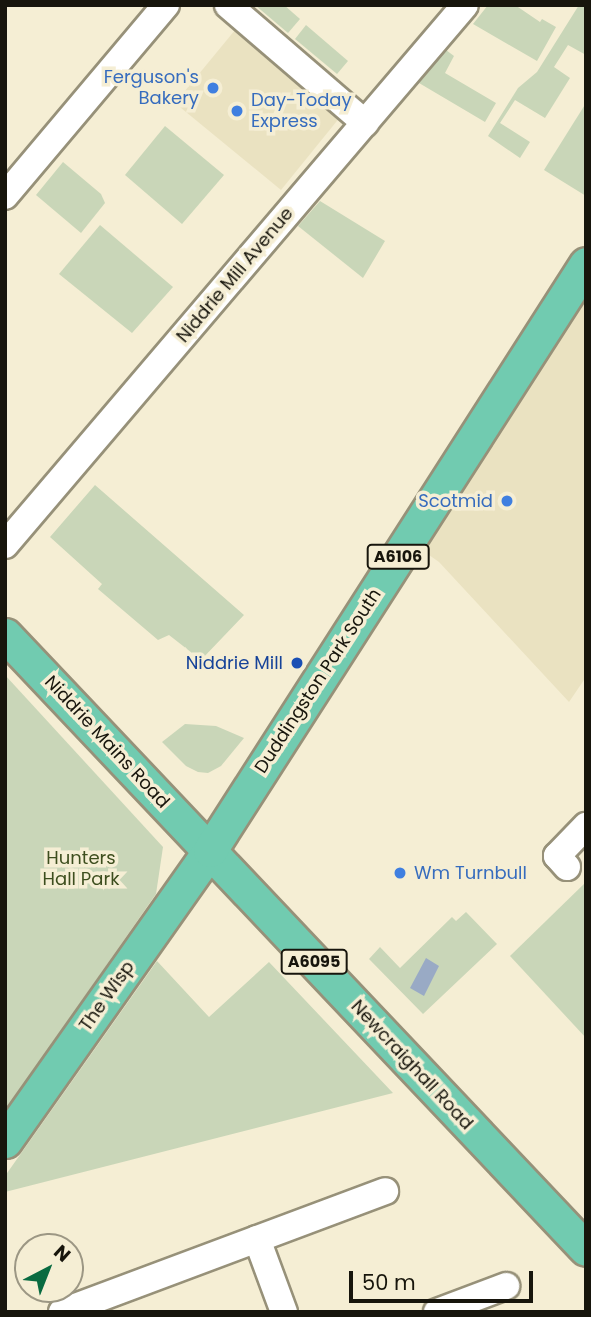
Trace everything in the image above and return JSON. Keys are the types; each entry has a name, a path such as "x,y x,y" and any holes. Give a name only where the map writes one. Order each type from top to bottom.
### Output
{"main road":[{"name":"Duddingston Park South","path":"210,850 584,272"},
{"name":"Niddrie Mains Road","path":"5,635 210,850"},
{"name":"The Wisp","path":"5,1141 210,850"},
{"name":"Newcraighall Road","path":"210,850 586,1249"}],"street":[{"path":"5,196 166,5"},
{"path":"228,5 365,123"},
{"name":"Niddrie Mill Avenue","path":"5,545 465,5"},
{"path":"567,867 557,856 586,826"},
{"path":"84,1298 257,1239 352,1192 385,1191"},
{"path":"257,1239 284,1312"},
{"path":"437,1312 466,1307 506,1286"}],"shaded area":[{"path":"240,24 345,111 281,190 175,103"},
{"path":"586,293 586,677 569,702 439,562 419,548"}],"green space":[{"path":"255,5 284,5 300,19 288,33"},
{"path":"488,5 515,5 540,22 542,19 556,27 537,61 473,24"},
{"path":"579,5 586,6 586,55 568,45 554,67 570,78 545,118 515,100 500,123 530,142 520,158 488,136 518,88 537,72"},
{"path":"306,25 348,61 337,74 295,39"},
{"path":"446,50 454,56 445,73 496,103 485,122 419,83"},
{"path":"586,103 586,196 544,170"},
{"path":"165,126 224,175 182,224 125,175"},
{"path":"63,162 101,194 105,203 81,233 36,195"},
{"path":"320,201 385,241 363,278 298,226"},
{"path":"100,225 173,287 132,333 59,274"},
{"path":"95,485 244,615 201,660 169,635 158,640 98,589 102,584 50,537"},
{"name":"Hunters Hall Park","path":"5,675 163,847 156,894 5,1111"},
{"path":"185,724 216,726 244,738 221,766 208,773 198,772 186,766 162,742"},
{"path":"586,882 586,1038 510,956"},
{"path":"466,912 497,944 423,1014 369,959 380,947 400,968 452,917 456,921"},
{"path":"157,961 209,1017 269,962 393,1093 5,1192 5,1176"}],"water":[{"path":"426,958 439,966 424,996 410,988"}],"place":[{"name":"Ferguson's Bakery","path":"213,88"},
{"name":"Day-Today Express","path":"237,111"},
{"name":"Scotmid","path":"507,501"},
{"name":"Niddrie Mill","path":"297,663"},
{"name":"Wm Turnbull","path":"400,873"}]}
